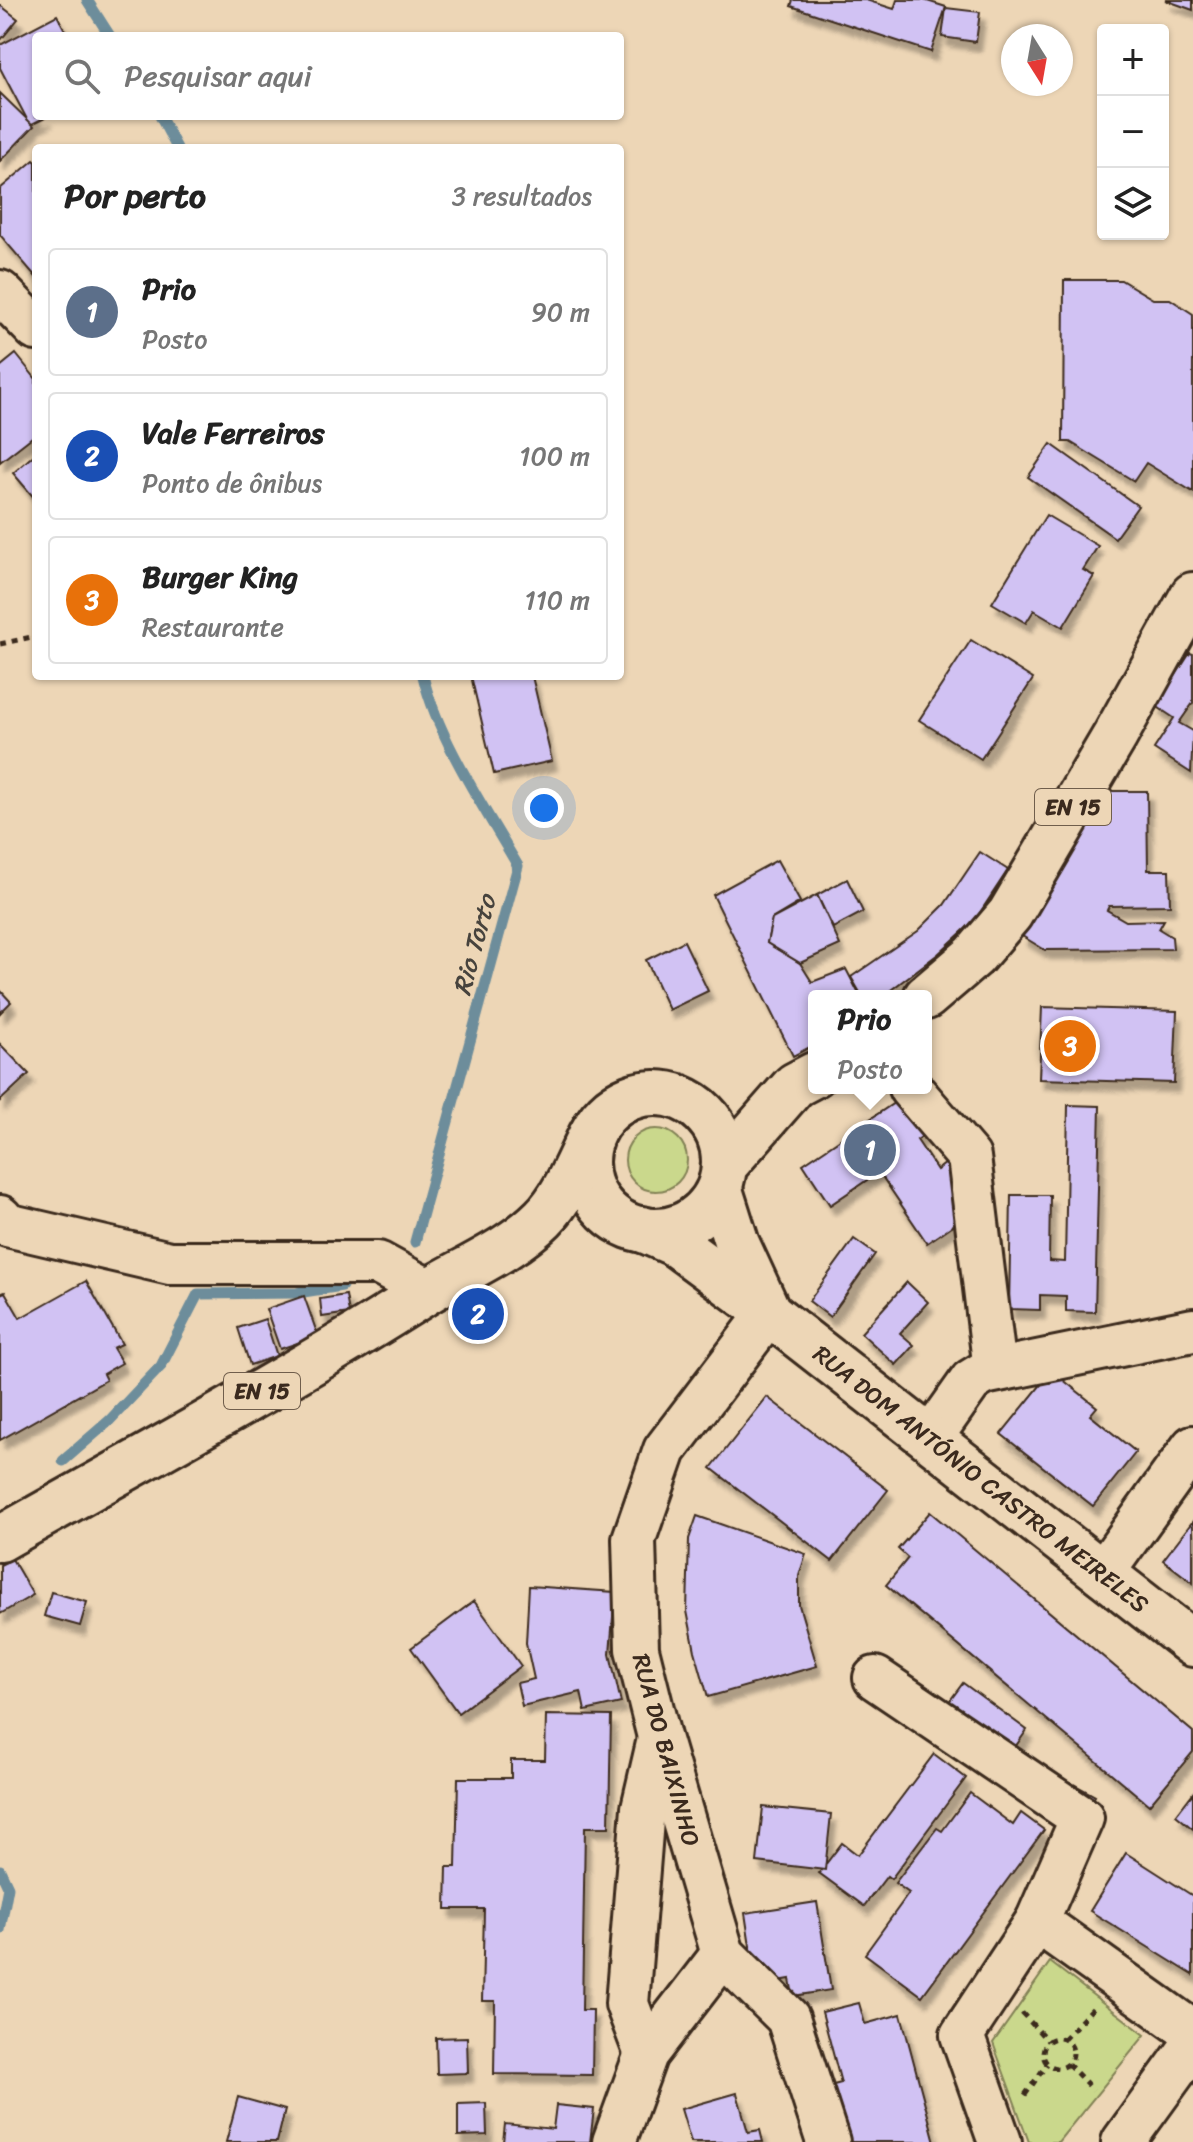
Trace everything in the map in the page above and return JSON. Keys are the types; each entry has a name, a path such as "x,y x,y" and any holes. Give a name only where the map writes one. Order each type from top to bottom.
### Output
{"main road":[{"name":"EN 15","path":"932,992 974,956 1010,914 1115,736 1193,595"},
{"path":"521,1237 543,1218 558,1198 603,1116 620,1102 641,1093 664,1092 686,1098 729,1100 805,1080"},
{"path":"722,1177 805,1080"},
{"path":"591,1135 586,1157 587,1179 594,1195 629,1225 667,1230 684,1225 699,1217 711,1205 722,1177 725,1151 718,1129 704,1112 686,1098"},
{"name":"RUA DOM ANTÓNIO CASTRO MEIRELES","path":"722,1177 737,1244 769,1313"},
{"name":"EN 15","path":"0,1539 360,1336 521,1237 568,1225 629,1225"},
{"name":"RUA DOM ANTÓNIO CASTRO MEIRELES","path":"629,1225 674,1243 769,1313 1193,1644"}],"street":[{"path":"915,1094 969,1157 995,1370"},
{"path":"2,1223 170,1263 378,1263 429,1291"},
{"name":"RUA DO BAIXINHO","path":"769,1313 665,1450 634,1539 637,1649 659,1737 723,1954 788,2018 828,2142"},
{"path":"930,1439 971,1381 984,1373 1193,1330"},
{"path":"1102,1574 1193,1447"},
{"path":"875,1678 1082,1818 1037,1921 962,2035 1000,2142"},
{"path":"646,2054 627,2004 643,1808 659,1737"},
{"path":"1037,1921 1193,2032"},
{"path":"614,2142 646,2054 723,1954"},
{"path":"1123,2142 1193,2045"}],"path":[{"path":"0,644 32,637"},
{"path":"1064,2039 1095,2006"},
{"path":"1021,2013 1048,2041"},
{"path":"1056,2037 1064,2039 1073,2050 1068,2064 1056,2068 1047,2064 1042,2052 1048,2041 1056,2037"},
{"path":"1025,2095 1047,2064"},
{"path":"1068,2064 1093,2090"}],"green space":[{"path":"650,1129 662,1129 678,1138 685,1148 685,1172 678,1182 662,1191 650,1191 630,1177 625,1166 625,1154 639,1134"},
{"path":"1050,1962 1145,2035 1058,2142 1029,2142 993,2043"}],"building":[{"path":"793,0 866,0 894,9 897,0 924,0 946,7 931,52 791,6"},
{"path":"1165,0 1193,0 1193,10"},
{"path":"0,5 18,19 0,41"},
{"path":"946,8 980,12 976,42 942,37"},
{"path":"57,15 66,32 32,32 32,120 40,120 30,125 0,68 0,45"},
{"path":"0,93 34,126 0,161"},
{"path":"32,162 32,272 0,235 0,189"},
{"path":"1064,280 1121,280 1153,299 1170,299 1193,314 1193,492 1146,463 1134,481 1070,442 1063,442"},
{"path":"16,354 32,374 32,437 0,462 0,367"},
{"path":"1051,444 1138,506 1115,538 1028,477"},
{"path":"32,456 32,495 13,473"},
{"path":"1046,515 1098,546 1083,570 1094,576 1063,627 1034,610 1026,623 992,603"},
{"path":"971,640 1033,679 981,759 919,720"},
{"path":"1190,653 1193,654 1193,703 1179,723 1193,731 1191,773 1154,749 1174,718 1156,706"},
{"path":"472,680 533,680 552,761 494,774"},
{"path":"1106,791 1147,791 1148,870 1169,870 1170,905 1109,906 1107,910 1126,921 1164,920 1159,929 1172,937 1173,949 1045,950 1022,936"},
{"path":"980,852 1008,870 975,920 938,954 891,990 859,990 851,977 918,931 944,905"},
{"path":"777,860 800,902 772,919 767,943 800,963 812,982 846,969 857,990 808,990 808,1048 793,1056 713,895"},
{"path":"847,879 863,912 833,928 817,895"},
{"path":"817,895 840,945 800,963 767,943 772,919"},
{"path":"684,941 708,991 669,1010 646,960"},
{"path":"0,990 11,1002 0,1013"},
{"path":"1042,1007 1177,1011 1174,1083 1039,1079"},
{"path":"0,1044 29,1074 0,1101"},
{"path":"903,1097 927,1133 917,1140 937,1170 950,1160 981,1206 927,1243 879,1172 830,1205 803,1164"},
{"path":"1068,1105 1100,1106 1095,1312 1066,1311 1066,1296 1040,1295 1040,1310 1009,1309 1011,1195 1050,1195 1049,1261 1065,1262"},
{"path":"854,1239 875,1254 830,1317 809,1301"},
{"path":"86,1281 122,1344 113,1348 122,1363 103,1374 106,1380 0,1440 0,1294 5,1292 20,1318"},
{"path":"907,1282 928,1302 900,1333 914,1345 896,1365 861,1333"},
{"path":"346,1295 349,1313 322,1317 320,1299"},
{"path":"304,1296 318,1336 280,1349 266,1309"},
{"path":"265,1319 277,1356 250,1365 238,1328"},
{"path":"1052,1371 1097,1407 1090,1415 1136,1452 1093,1506 1001,1434"},
{"path":"767,1397 888,1490 832,1561 711,1468"},
{"path":"930,1512 1193,1732 1193,1752 1149,1805 886,1585 908,1558 898,1549"},
{"path":"697,1516 806,1554 799,1576 799,1605 817,1666 708,1697 687,1611 689,1539"},
{"path":"1193,1521 1193,1583 1163,1560"},
{"path":"12,1559 33,1595 0,1614 0,1565"},
{"path":"529,1586 615,1592 610,1654 621,1703 585,1711 581,1692 522,1706 517,1683 534,1679 526,1643"},
{"path":"51,1592 87,1602 80,1626 44,1616"},
{"path":"474,1601 521,1666 458,1713 411,1648"},
{"path":"963,1683 1027,1730 1008,1757 943,1710"},
{"path":"546,1715 611,1716 609,1827 585,1827 582,2010 593,2010 592,2075 494,2074 495,2001 482,2001 484,1909 446,1909 447,1867 456,1867 458,1778 511,1778 511,1760 545,1760"},
{"path":"934,1754 966,1778 891,1879 887,1876 864,1906 819,1873 842,1843 858,1855"},
{"path":"1070,1782 1095,1796 1084,1815 1060,1801"},
{"path":"970,1793 1013,1825 1021,1813 1044,1830 922,1996 865,1954 909,1893 895,1883 937,1828 942,1831"},
{"path":"1193,1793 1193,1829 1176,1815"},
{"path":"763,1807 831,1814 825,1870 757,1862"},
{"path":"1126,1853 1193,1896 1193,1975 1090,1911"},
{"path":"817,1902 831,1990 793,1996 790,1979 756,1985 745,1913"},
{"path":"859,2003 865,2024 901,2014 935,2142 841,2142 826,2087 841,2083 822,2012"},
{"path":"467,2037 468,2073 437,2074 436,2038"},
{"path":"737,2093 748,2132 760,2130 763,2142 691,2142 681,2109"},
{"path":"238,2097 285,2110 277,2142 226,2142"},
{"path":"486,2103 487,2135 458,2136 458,2104"},
{"path":"556,2105 594,2109 590,2142 503,2142 505,2124 553,2129"}],"waterway":[{"name":"Rio Torto","path":"87,0 107,32"},
{"name":"Rio Torto","path":"162,120 175,144"},
{"name":"Rio Torto","path":"415,1242 518,866 451,749 424,680"},
{"name":"Rio Torto","path":"63,1461 109,1421 161,1366 198,1294 297,1293 342,1286"},
{"name":"Rio Torto","path":"0,1870 8,1887 0,1930"}],"place":[{"name":"Burger King","path":"1070,1046"},
{"name":"Prio","path":"870,1150"},
{"name":"Vale Ferreiros","path":"478,1314"}]}
